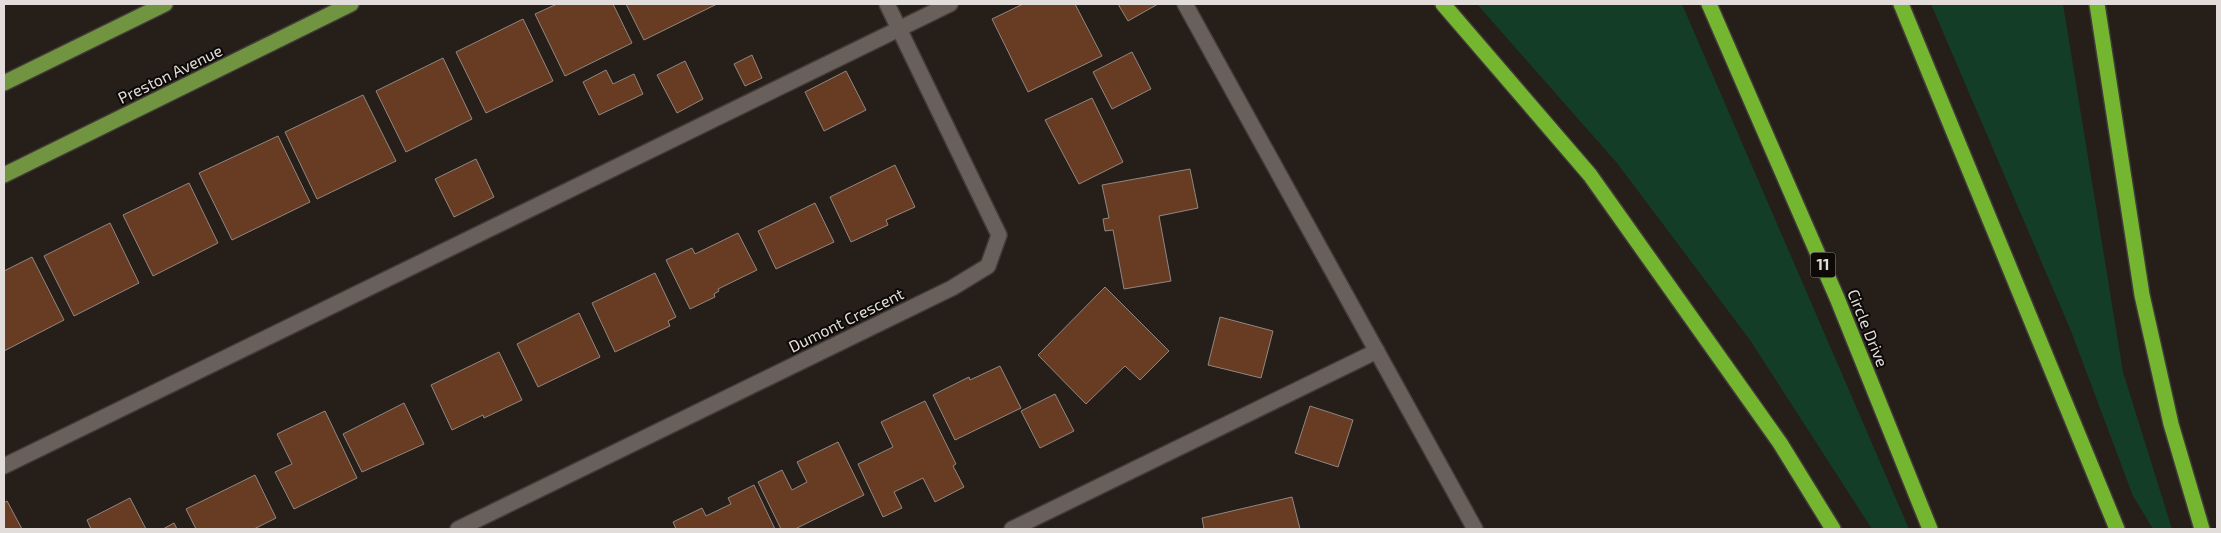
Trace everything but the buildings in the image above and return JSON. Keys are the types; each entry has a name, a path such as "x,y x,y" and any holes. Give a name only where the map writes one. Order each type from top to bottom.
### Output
{"highway":[{"path":"1443,4 1590,175 1780,443 1833,529"},
{"name":"Circle Drive","path":"1709,4 1837,298 1930,529"},
{"path":"1901,4 2117,529"},
{"path":"2097,4 2142,295 2172,424 2202,529"}],"main road":[{"path":"4,83 165,4"},
{"name":"Preston Avenue","path":"4,175 351,4"}],"street":[{"name":"Dumont Crescent","path":"458,529 952,288 988,266 999,234 887,4"},
{"path":"4,466 950,4"},
{"path":"1185,4 1475,529"},
{"path":"1012,529 1377,351"}],"green space":[{"path":"1477,4 1682,4 1909,529 1872,529 1750,340 1617,163"},
{"path":"1931,4 2063,4 2123,372 2172,529 2153,529 2133,496 2071,331"}]}
